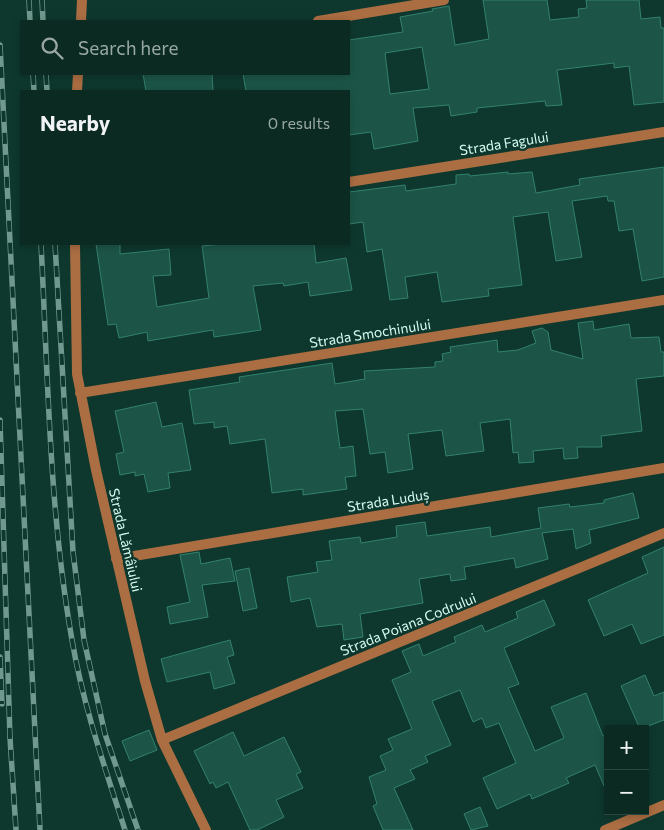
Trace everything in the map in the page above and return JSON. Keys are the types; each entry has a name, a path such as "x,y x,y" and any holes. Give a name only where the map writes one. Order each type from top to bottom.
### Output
{"street":[{"path":"81,20 82,0"},
{"path":"324,20 444,0"},
{"path":"78,75 78,90"},
{"name":"Strada Fagului","path":"350,182 664,132"},
{"name":"Strada Lămâiului","path":"75,245 75,330 80,393 116,559 145,681 162,740 206,830"},
{"name":"Strada Smochinului","path":"80,393 664,300"},
{"name":"Strada Luduș","path":"116,559 664,468"},
{"name":"Strada Poiana Codrului","path":"162,740 664,533"},
{"path":"605,830 664,805"}],"building":[{"path":"483,0 547,0 550,20 579,17 578,9 587,8 586,0 639,0 641,19 660,17 661,28 664,28 664,102 634,105 629,66 614,68 614,63 557,70 562,105 546,106 545,101 477,108 477,112 451,116 449,105 413,108 418,141 374,149 371,132 350,135 350,90 246,90 243,75 350,75 350,40 403,32 400,17 433,11 432,9 449,6 455,45 489,39","holes":["422,47 429,89 390,94 385,53"]},
{"path":"143,75 212,75 213,90 146,90"},
{"path":"664,167 664,277 642,281 633,229 619,231 614,201 608,201 607,196 572,201 582,257 556,261 548,212 513,217 522,285 488,289 489,296 442,302 437,272 405,277 408,298 390,300 382,249 367,252 363,222 350,224 350,192 405,185 406,191 456,184 456,175 469,174 470,176 508,172 508,174 532,172 536,193 580,185 579,179"},
{"path":"96,245 120,245 120,254 169,249 171,275 153,276 157,307 209,298 202,246 314,245 316,263 346,258 352,290 310,296 308,282 284,286 283,283 253,286 261,330 214,337 213,330 148,341 147,332 119,338 116,324 108,325"},
{"path":"593,321 594,330 629,324 631,338 659,337 661,352 664,352 664,376 636,379 642,431 601,436 602,447 577,447 578,458 564,459 563,448 533,451 534,462 519,463 518,452 513,453 510,419 480,423 484,451 446,456 442,430 408,434 413,469 388,473 385,452 370,454 363,409 335,411 340,448 353,446 356,476 345,477 347,489 303,495 303,489 272,493 265,439 230,444 227,426 214,428 214,422 194,424 189,390 240,382 239,377 332,363 335,384 365,379 364,371 435,367 435,362 443,361 442,354 451,352 450,347 497,340 498,352 518,350 536,343 532,331 542,328 548,332 551,350 583,359 578,323"},
{"path":"156,402 162,427 182,423 191,470 168,473 170,488 148,492 144,474 135,476 135,472 120,475 116,454 124,452 115,411"},
{"path":"633,493 639,518 589,530 591,543 576,549 573,529 542,533 548,559 516,568 514,558 464,567 466,579 451,581 450,574 419,579 423,603 360,614 363,637 344,640 342,624 317,627 310,598 291,602 287,577 318,572 316,562 332,560 329,541 360,537 361,543 397,537 396,526 425,522 427,536 490,527 491,537 541,528 538,508 569,504 570,507 604,503 604,500"},
{"path":"664,547 664,635 641,644 632,624 604,636 588,600 648,573 642,557"},
{"path":"199,552 201,564 230,558 235,581 202,585 208,617 170,624 167,607 190,602 180,555"},
{"path":"249,568 257,608 243,611 235,571"},
{"path":"544,600 555,625 504,648 519,684 508,688 535,751 564,738 551,707 586,693 604,736 604,786 595,765 566,778 569,783 532,799 530,794 497,809 483,778 516,763 499,723 486,728 482,718 473,722 460,690 432,701 451,745 425,756 428,762 410,770 415,779 394,788 413,830 383,830 373,806 377,804 369,777 386,770 380,756 393,750 388,739 412,729 392,680 411,672 402,651 419,644 423,656 456,642 454,637 482,625 485,632 518,618 516,612"},
{"path":"230,640 234,655 227,657 235,683 214,689 210,672 167,682 161,659"},
{"path":"645,675 654,696 664,692 664,720 649,726 638,725 621,686"},
{"path":"149,730 157,750 130,761 122,741"},
{"path":"233,732 244,756 284,737 301,772 296,774 303,788 276,800 284,817 257,830 250,830 228,782 216,788 213,782 210,784 194,751"},
{"path":"480,807 488,826 471,830 464,814"}],"railway":[{"path":"29,0 30,20"},
{"path":"42,0 43,20"},
{"path":"0,45 40,830"},
{"path":"33,75 34,90"},
{"path":"46,75 47,90"},
{"path":"41,245 54,492 64,591 82,688 125,830"},
{"path":"55,245 73,552 84,640 105,734 138,830"},
{"path":"0,420 10,738 16,830"},
{"path":"0,657 2,704"}]}
